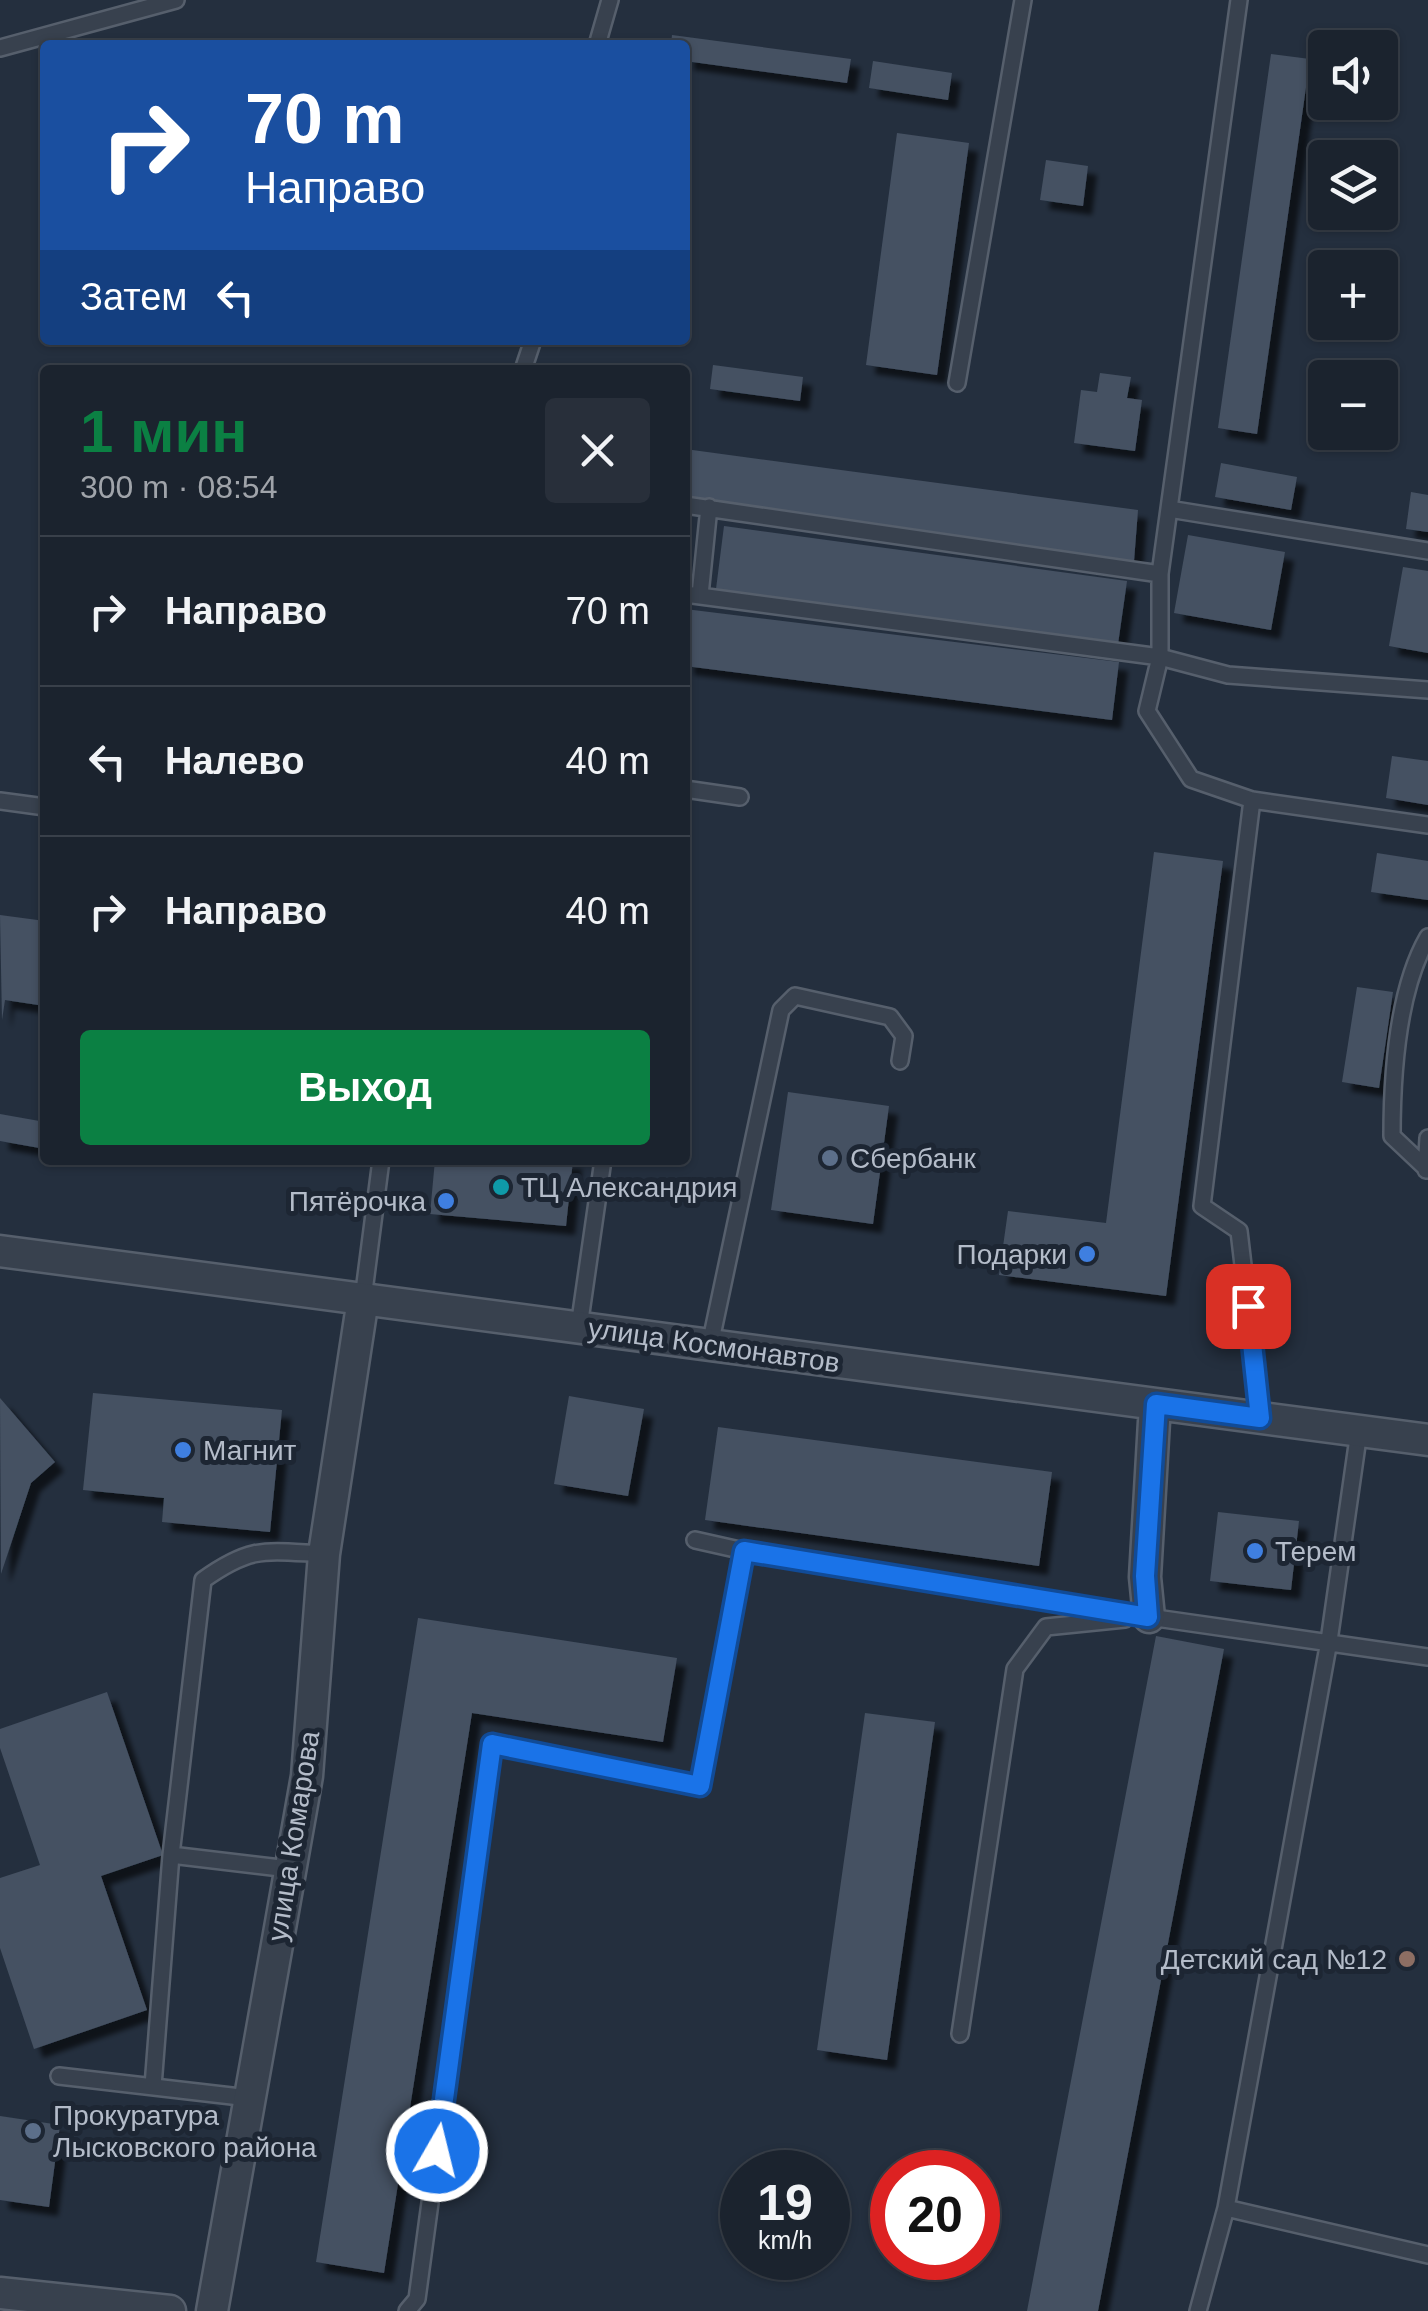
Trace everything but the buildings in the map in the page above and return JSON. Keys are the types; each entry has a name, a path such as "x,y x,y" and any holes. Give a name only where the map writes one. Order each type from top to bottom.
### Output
{"street":[{"name":"улица Космонавтов","path":"0,1251 1428,1440"},
{"name":"улица Комарова","path":"212,2311 307,1776 324,1554 363,1299"},
{"path":"1148,1617 1145,1576 1156,1404"},
{"path":"0,2293 170,2311"}],"lane":[{"path":"0,48 176,0"},
{"path":"599,40 610,0"},
{"path":"957,383 1023,0"},
{"path":"1238,0 1160,574 1160,657 1147,711 1191,779 1252,800 1428,825"},
{"path":"690,505 1160,574"},
{"path":"709,507 692,595 1160,657 1228,675 1428,690"},
{"path":"1169,508 1428,551"},
{"path":"690,791 740,797"},
{"path":"1252,800 1202,1206 1239,1231 1260,1418"},
{"path":"0,801 40,805"},
{"path":"1427,1170 1392,1136 1392,1096 1402,1017 1418,954 1428,937"},
{"path":"710,1345 780,1010 796,996 890,1017 904,1036 900,1061"},
{"path":"1427,1170 1428,1138"},
{"path":"363,1299 379,1165"},
{"path":"580,1327 602,1165"},
{"path":"1198,2311 1226,2208 1329,1642 1359,1430"},
{"path":"695,1540 1148,1617 1428,1657"},
{"path":"153,2086 171,1855 203,1580 233,1558 256,1550 324,1554"},
{"path":"418,2307 492,1744 700,1786 744,1551"},
{"path":"960,2034 1015,1669 1046,1627 1148,1617"},
{"path":"171,1855 289,1869"},
{"path":"59,2076 248,2098"},
{"path":"1226,2208 1428,2254"}],"place":[{"name":"Сбербанк","path":"830,1158"},
{"name":"ТЦ Александрия","path":"501,1187"},
{"name":"Пятёрочка","path":"446,1201"},
{"name":"Подарки","path":"1087,1254"},
{"name":"Магнит","path":"183,1450"},
{"name":"Терем","path":"1255,1551"},
{"name":"Детский сад №12","path":"1407,1959"},
{"name":"Прокуратура Лысковского района","path":"33,2131"}],"route":[{"path":"437,2151 492,1744 700,1786 744,1551 1148,1617 1145,1576 1156,1404 1260,1418 1248,1306"}]}
